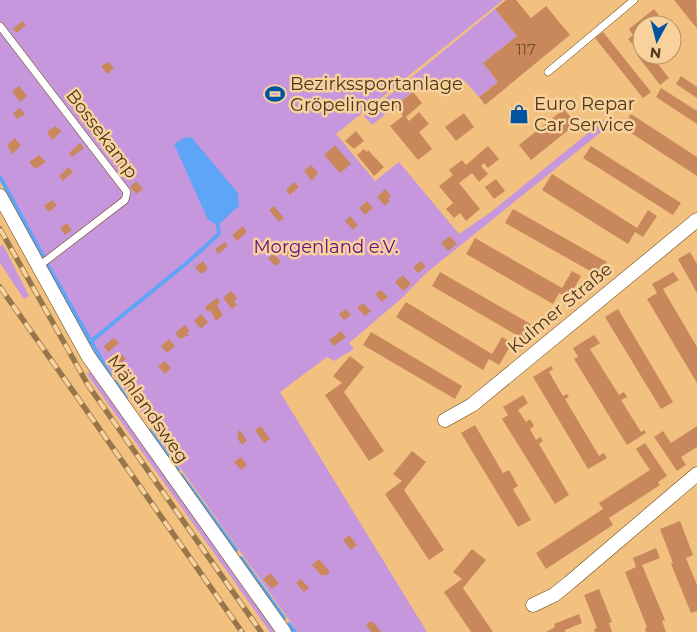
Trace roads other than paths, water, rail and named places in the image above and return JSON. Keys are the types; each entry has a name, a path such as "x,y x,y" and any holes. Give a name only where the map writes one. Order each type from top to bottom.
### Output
{"street":[{"name":"Mählandsweg","path":"0,196 88,356 284,632"},
{"name":"Kulmer Straße","path":"445,420 472,405 697,220"},
{"path":"533,605 554,595 570,583 697,474"}],"lane":[{"path":"548,72 634,0"},
{"name":"Bossekamp","path":"0,26 127,192 125,200 39,266"}],"water":[{"path":"186,137 192,138 238,193 239,206 218,225 208,220 174,144"}],"waterway":[{"path":"0,177 44,258"},
{"path":"90,342 219,234 218,225"},
{"path":"47,264 110,375"},
{"path":"115,382 126,398"},
{"path":"150,431 178,470"},
{"path":"181,475 236,550"},
{"path":"241,558 284,618"},
{"path":"289,624 295,632"}],"railway":[{"path":"0,229 88,385 261,632"},
{"path":"0,287 242,632"}],"place":[{"name":"Bezirkssportanlage Gröpelingen","path":"275,94"},
{"name":"Euro Repar Car Service","path":"519,114"}],"park label":[{"name":"Morgenland e.V.","path":"326,247"}]}
